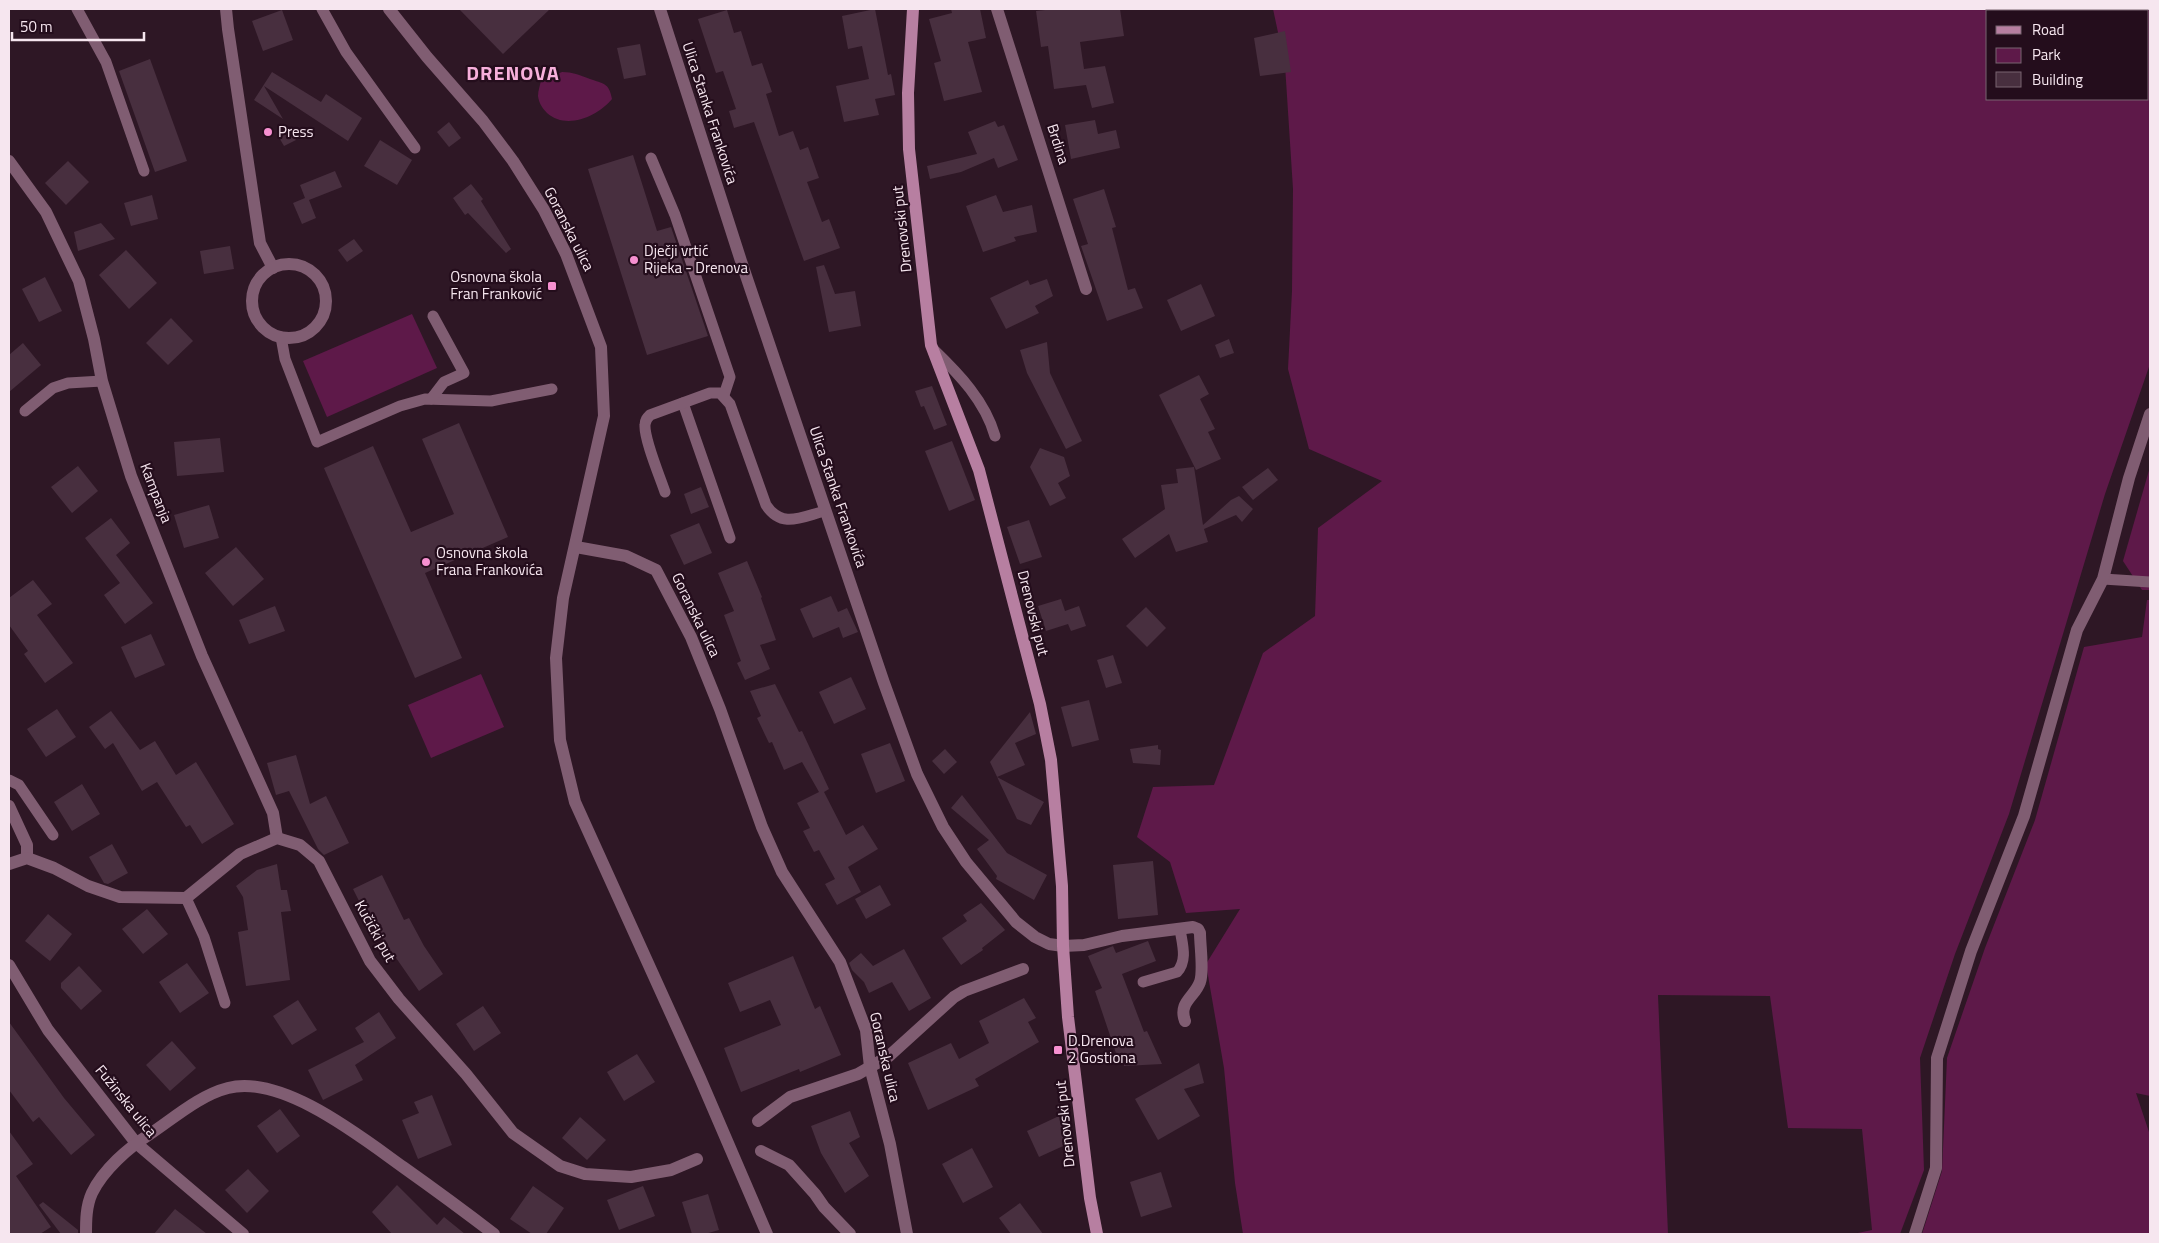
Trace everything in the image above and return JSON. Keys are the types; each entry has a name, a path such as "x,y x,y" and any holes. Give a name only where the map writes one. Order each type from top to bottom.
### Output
{"main road":[{"name":"Drenovski put","path":"912,9 908,93 909,149 933,349 980,470 1040,704 1051,760 1062,886 1063,946 1068,1017 1090,1198 1097,1234"}],"street":[{"path":"226,9 260,243 273,268"},
{"name":"Goranska ulica","path":"389,9 427,57 483,121 512,161 544,210 566,254 601,347 604,416 576,546 626,556 656,570 691,637 720,709 762,828 782,872 840,962 866,1030 870,1068 890,1144 907,1234"},
{"name":"Ulica Stanka Frankovića","path":"660,9 825,511 917,774 935,813 966,862 1016,922 1049,944 1084,946 1122,936 1180,928"},
{"name":"Brdina","path":"997,9 1086,289"},
{"name":"Kampanja","path":"9,162 46,212 79,281 94,339 102,381 131,476 202,656 273,813 277,838"},
{"path":"284,265 300,266 312,272 323,287 326,298 325,312 311,331 299,337 280,337 270,333 261,326 254,314 252,305 254,290 263,275 273,268 284,265"},
{"path":"1915,1234 1936,1168 1937,1058 1972,951 2024,816 2077,630 2103,579 2129,478 2150,414"},
{"path":"576,546 563,598 556,658 560,740 575,802 700,1078 767,1234"},
{"path":"9,806 27,845 27,858"},
{"path":"9,864 27,858 54,868 88,886 120,897 186,898 240,854 277,838"},
{"name":"Kučićki put","path":"277,838 300,845 319,861 370,961 399,999 466,1074 513,1133 560,1166 585,1174 631,1177 672,1170 697,1159"},
{"path":"1180,928 1195,927 1200,933 1201,980 1183,1008 1185,1020"},
{"name":"Fužinska ulica","path":"9,965 48,1030 136,1143 243,1234"},
{"path":"758,1121 790,1097 858,1074 889,1056 954,996 1023,969"},
{"path":"86,1234 88,1209 92,1193 116,1162 136,1143 212,1093 229,1088 263,1088 289,1097 345,1126 494,1234"},
{"path":"761,1151 789,1165 824,1207 850,1234"}],"lane":[{"path":"77,9 106,62 144,171"},
{"path":"322,9 346,52 415,148"},
{"path":"651,158 675,215 730,377 724,395"},
{"path":"431,399 444,382 464,372 433,316"},
{"path":"280,337 285,359 317,442 400,406 431,399 491,401 552,389"},
{"path":"933,349 956,372 982,404 995,436"},
{"path":"25,411 53,388 68,383 102,381"},
{"path":"665,492 644,427 646,420 650,415 710,393 720,393 724,395 730,404 766,505 772,515 778,518 791,519 825,511"},
{"path":"683,403 730,538"},
{"path":"2103,579 2150,582"},
{"path":"9,780 19,785 53,835"},
{"path":"186,898 204,937 225,1003"},
{"path":"1143,982 1177,972 1180,968 1184,955 1180,928"}],"green space":[{"path":"1273,9 2150,9 2150,364 2105,494 2009,814 1955,954 1920,1058 1924,1170 1900,1234 1853,1234 1872,1230 1862,1129 1788,1128 1770,996 1658,995 1668,1234 1243,1234 1235,1183 1224,1068 1206,964 1240,909 1186,913 1170,862 1137,837 1153,787 1214,785 1263,653 1315,616 1318,528 1382,481 1309,449 1288,369 1292,291 1293,189 1285,65"},
{"path":"562,72 576,74 602,83 609,89 612,99 598,111 581,119 563,121 555,118 542,107 538,99 538,92 541,81"},
{"path":"412,314 437,368 327,417 303,361"},
{"path":"2150,467 2150,590 2142,590 2123,561"},
{"path":"2147,600 2150,600 2150,1096 2136,1093 2150,1135 2150,1234 1922,1234 1942,1171 1947,1058 1985,948 2035,820 2084,647 2142,637"},
{"path":"481,674 504,727 431,758 408,705"}],"building":[{"path":"459,9 550,9 503,54"},
{"path":"875,9 888,75 891,74 895,95 875,99 879,115 844,122 836,86 869,79 862,46 848,49 842,16"},
{"path":"951,9 980,9 986,38 968,42 982,92 944,101 934,63 941,61 929,19 952,13"},
{"path":"1054,9 1120,9 1124,36 1080,42 1084,69 1105,66 1114,103 1092,108 1086,85 1054,89 1048,46 1041,47 1036,11"},
{"path":"282,10 293,40 263,51 252,21"},
{"path":"727,10 734,33 741,31 752,66 762,63 772,92 766,94 779,136 793,131 800,150 808,147 819,178 807,182 822,222 829,219 840,248 804,261 754,122 734,128 729,111 736,109 723,71 716,73 698,19"},
{"path":"1285,31 1291,72 1260,76 1254,38"},
{"path":"640,44 646,75 624,79 617,48"},
{"path":"150,59 187,161 155,172 119,71"},
{"path":"272,72 321,102 326,94 362,118 348,141 264,86 283,119 254,100"},
{"path":"1095,120 1098,134 1116,130 1120,148 1071,159 1065,125"},
{"path":"995,121 998,127 1004,125 1018,160 998,168 994,158 961,172 930,179 927,166 977,154 968,132"},
{"path":"449,122 461,138 449,147 437,132"},
{"path":"288,127 296,140 284,146 277,134"},
{"path":"380,140 412,160 397,185 364,166"},
{"name":"Dječji vrtić Rijeka - Drenova","path":"633,155 657,231 671,227 708,336 647,355 588,169"},
{"path":"68,161 89,182 66,205 45,183"},
{"path":"335,171 342,187 309,200 316,218 302,224 293,203 305,198 300,185"},
{"path":"471,184 483,199 481,201 511,249 506,253 468,213 465,215 453,198"},
{"path":"1104,189 1116,227 1112,228 1128,290 1135,288 1143,308 1107,321 1081,246 1088,244 1073,199"},
{"path":"152,195 158,219 131,226 124,203"},
{"path":"996,195 1003,212 1032,205 1037,232 1014,237 1016,241 983,252 966,206"},
{"path":"101,223 115,239 78,251 74,232"},
{"path":"354,239 363,251 347,262 338,250"},
{"path":"230,246 234,269 204,274 200,251"},
{"path":"126,250 157,283 129,309 99,275"},
{"path":"824,265 835,294 855,291 861,326 829,332 816,267"},
{"path":"45,277 62,311 39,322 22,289"},
{"path":"1047,279 1053,296 1035,306 1039,313 1006,329 990,298 1028,280 1030,285"},
{"path":"1201,284 1215,316 1181,331 1167,300"},
{"path":"171,318 193,341 168,365 146,343"},
{"path":"1229,339 1234,353 1220,358 1215,345"},
{"path":"1047,342 1050,373 1082,441 1066,449 1027,373 1020,350"},
{"path":"23,343 41,365 9,392 9,355"},
{"path":"1199,375 1209,394 1200,399 1215,429 1208,432 1221,459 1196,470 1159,395"},
{"path":"932,386 947,425 934,430 924,406 921,407 915,391"},
{"path":"459,423 508,537 425,573 462,658 415,678 324,468 373,446 411,532 454,514 422,439"},
{"path":"220,438 224,472 177,476 174,442"},
{"path":"952,441 975,500 949,511 925,451"},
{"path":"1040,448 1064,457 1070,476 1058,483 1066,498 1050,506 1030,467"},
{"path":"78,466 98,491 72,513 51,487"},
{"path":"1194,467 1203,525 1231,500 1239,496 1253,509 1242,522 1236,515 1204,529 1208,542 1176,552 1169,534 1135,558 1122,539 1165,509 1161,485 1178,483 1176,469"},
{"path":"1268,468 1278,480 1253,500 1242,487"},
{"path":"701,487 709,507 691,514 684,494"},
{"path":"209,505 219,538 184,548 174,515"},
{"path":"111,518 130,543 116,555 153,603 125,624 104,595 120,583 85,538"},
{"path":"1029,520 1042,557 1020,564 1007,527"},
{"path":"699,523 712,553 684,565 670,535"},
{"path":"236,547 264,579 233,606 205,573"},
{"path":"747,561 762,597 776,640 760,645 770,669 745,680 737,663 741,661 724,615 734,611 718,573"},
{"path":"33,580 52,604 37,615 73,663 45,683 24,654 28,651 9,625 9,598"},
{"path":"831,596 838,612 847,608 858,632 843,638 839,627 813,638 800,609"},
{"path":"1061,599 1065,611 1079,606 1086,626 1071,631 1068,624 1046,631 1038,606"},
{"path":"275,606 285,631 249,644 239,620"},
{"path":"1146,607 1166,628 1147,647 1126,626"},
{"path":"151,634 165,665 135,678 121,647"},
{"path":"1113,655 1122,683 1106,688 1097,660"},
{"path":"851,677 866,709 834,724 819,692"},
{"path":"775,684 799,732 802,731 829,789 824,792 846,835 863,825 878,849 848,867 861,892 837,905 825,884 835,879 819,850 814,852 803,831 810,828 797,803 819,792 802,762 784,770 772,742 769,743 757,718 761,716 750,691"},
{"path":"1089,700 1099,740 1072,747 1061,707"},
{"path":"57,709 76,737 46,757 27,729"},
{"path":"111,711 140,750 155,741 176,775 196,762 234,824 202,844 190,825 186,827 157,782 142,791 113,743 105,749 89,727"},
{"path":"1030,712 1036,734 1015,743 1025,765 997,777 990,762"},
{"path":"890,743 905,781 876,793 861,754"},
{"path":"1158,745 1158,749 1161,750 1160,765 1133,763 1130,749"},
{"path":"945,749 957,762 944,774 932,761"},
{"path":"296,755 310,804 326,796 349,843 324,855 318,849 289,791 276,795 267,763"},
{"path":"997,777 1044,802 1031,825 1017,819"},
{"path":"82,784 100,814 72,831 54,802"},
{"path":"962,795 1007,853 1047,875 1034,900 996,879 997,876 977,849 989,840 951,808"},
{"path":"112,844 128,873 108,884 104,883 89,857"},
{"path":"1153,861 1158,915 1118,919 1113,865"},
{"path":"277,864 281,890 287,890 291,911 281,912 290,980 246,986 238,932 248,930 243,897 236,886 257,870"},
{"path":"382,875 404,920 409,918 424,946 443,974 419,991 392,952 390,953 372,919 369,921 353,889"},
{"path":"880,885 891,905 866,919 855,899"},
{"path":"981,903 1005,930 982,948 983,950 961,965 942,938 967,921 963,915"},
{"path":"147,909 168,934 143,954 122,929"},
{"path":"48,914 72,934 50,961 25,941"},
{"path":"1148,941 1156,961 1122,974 1144,1032 1147,1031 1162,1064 1124,1066 1123,1061 1119,1062 1095,991 1102,988 1088,956 1113,946 1116,953"},
{"path":"904,949 931,998 909,1011 892,982 869,993 864,982 852,970 849,963 861,953 873,966"},
{"path":"793,956 815,1009 820,1006 841,1055 800,1072 799,1069 741,1092 724,1048 781,1025 770,1000 740,1012 728,983"},
{"path":"187,963 209,993 180,1013 159,982"},
{"path":"79,966 102,991 81,1010 61,988 61,983"},
{"path":"1024,998 1036,1018 1028,1022 1039,1042 975,1079 979,1086 928,1110 908,1063 951,1043 959,1059 989,1043 979,1021"},
{"path":"298,1000 317,1030 292,1045 273,1016"},
{"path":"483,1006 501,1033 474,1051 456,1024"},
{"path":"379,1012 396,1038 355,1065 363,1080 323,1100 308,1070 364,1042 355,1028"},
{"path":"9,1022 64,1098 95,1135 71,1155 39,1117 33,1122 9,1090"},
{"path":"172,1041 196,1068 170,1091 146,1065"},
{"path":"637,1054 655,1082 624,1101 607,1072"},
{"path":"1199,1063 1204,1083 1184,1089 1200,1116 1158,1140 1135,1099"},
{"path":"432,1095 452,1145 418,1159 402,1120 419,1113 414,1102"},
{"path":"280,1109 300,1136 277,1153 257,1126"},
{"path":"850,1111 860,1137 849,1143 869,1176 845,1193 821,1153 811,1126"},
{"path":"1059,1116 1072,1142 1039,1157 1027,1131"},
{"path":"580,1117 606,1140 587,1160 562,1138"},
{"path":"9,1131 33,1164 16,1176 51,1227 40,1234 9,1234"},
{"path":"972,1148 993,1187 963,1203 942,1164"},
{"path":"248,1169 269,1191 247,1213 225,1190"},
{"path":"1161,1172 1172,1207 1141,1217 1130,1182"},
{"path":"397,1185 437,1225 444,1217 465,1234 392,1234 372,1212"},
{"path":"533,1186 564,1208 546,1234 532,1234 510,1219"},
{"path":"643,1186 655,1216 619,1230 607,1200"},
{"path":"708,1194 719,1230 705,1234 692,1234 682,1202"},
{"path":"43,1202 78,1230 78,1234 61,1234 39,1205"},
{"path":"1020,1203 1043,1234 1011,1234 999,1218"},
{"path":"175,1209 207,1234 154,1234"}],"place":[{"name":"Press","path":"268,132"},
{"name":"Dječji vrtić Rijeka - Drenova","path":"634,260"},
{"name":"Osnovna škola Fran Franković","path":"552,286"},
{"name":"Osnovna škola Frana Frankovića","path":"426,562"},
{"name":"D.Drenova 2 Gostiona","path":"1058,1050"}],"district":[{"name":"DRENOVA","path":"513,73"}]}
